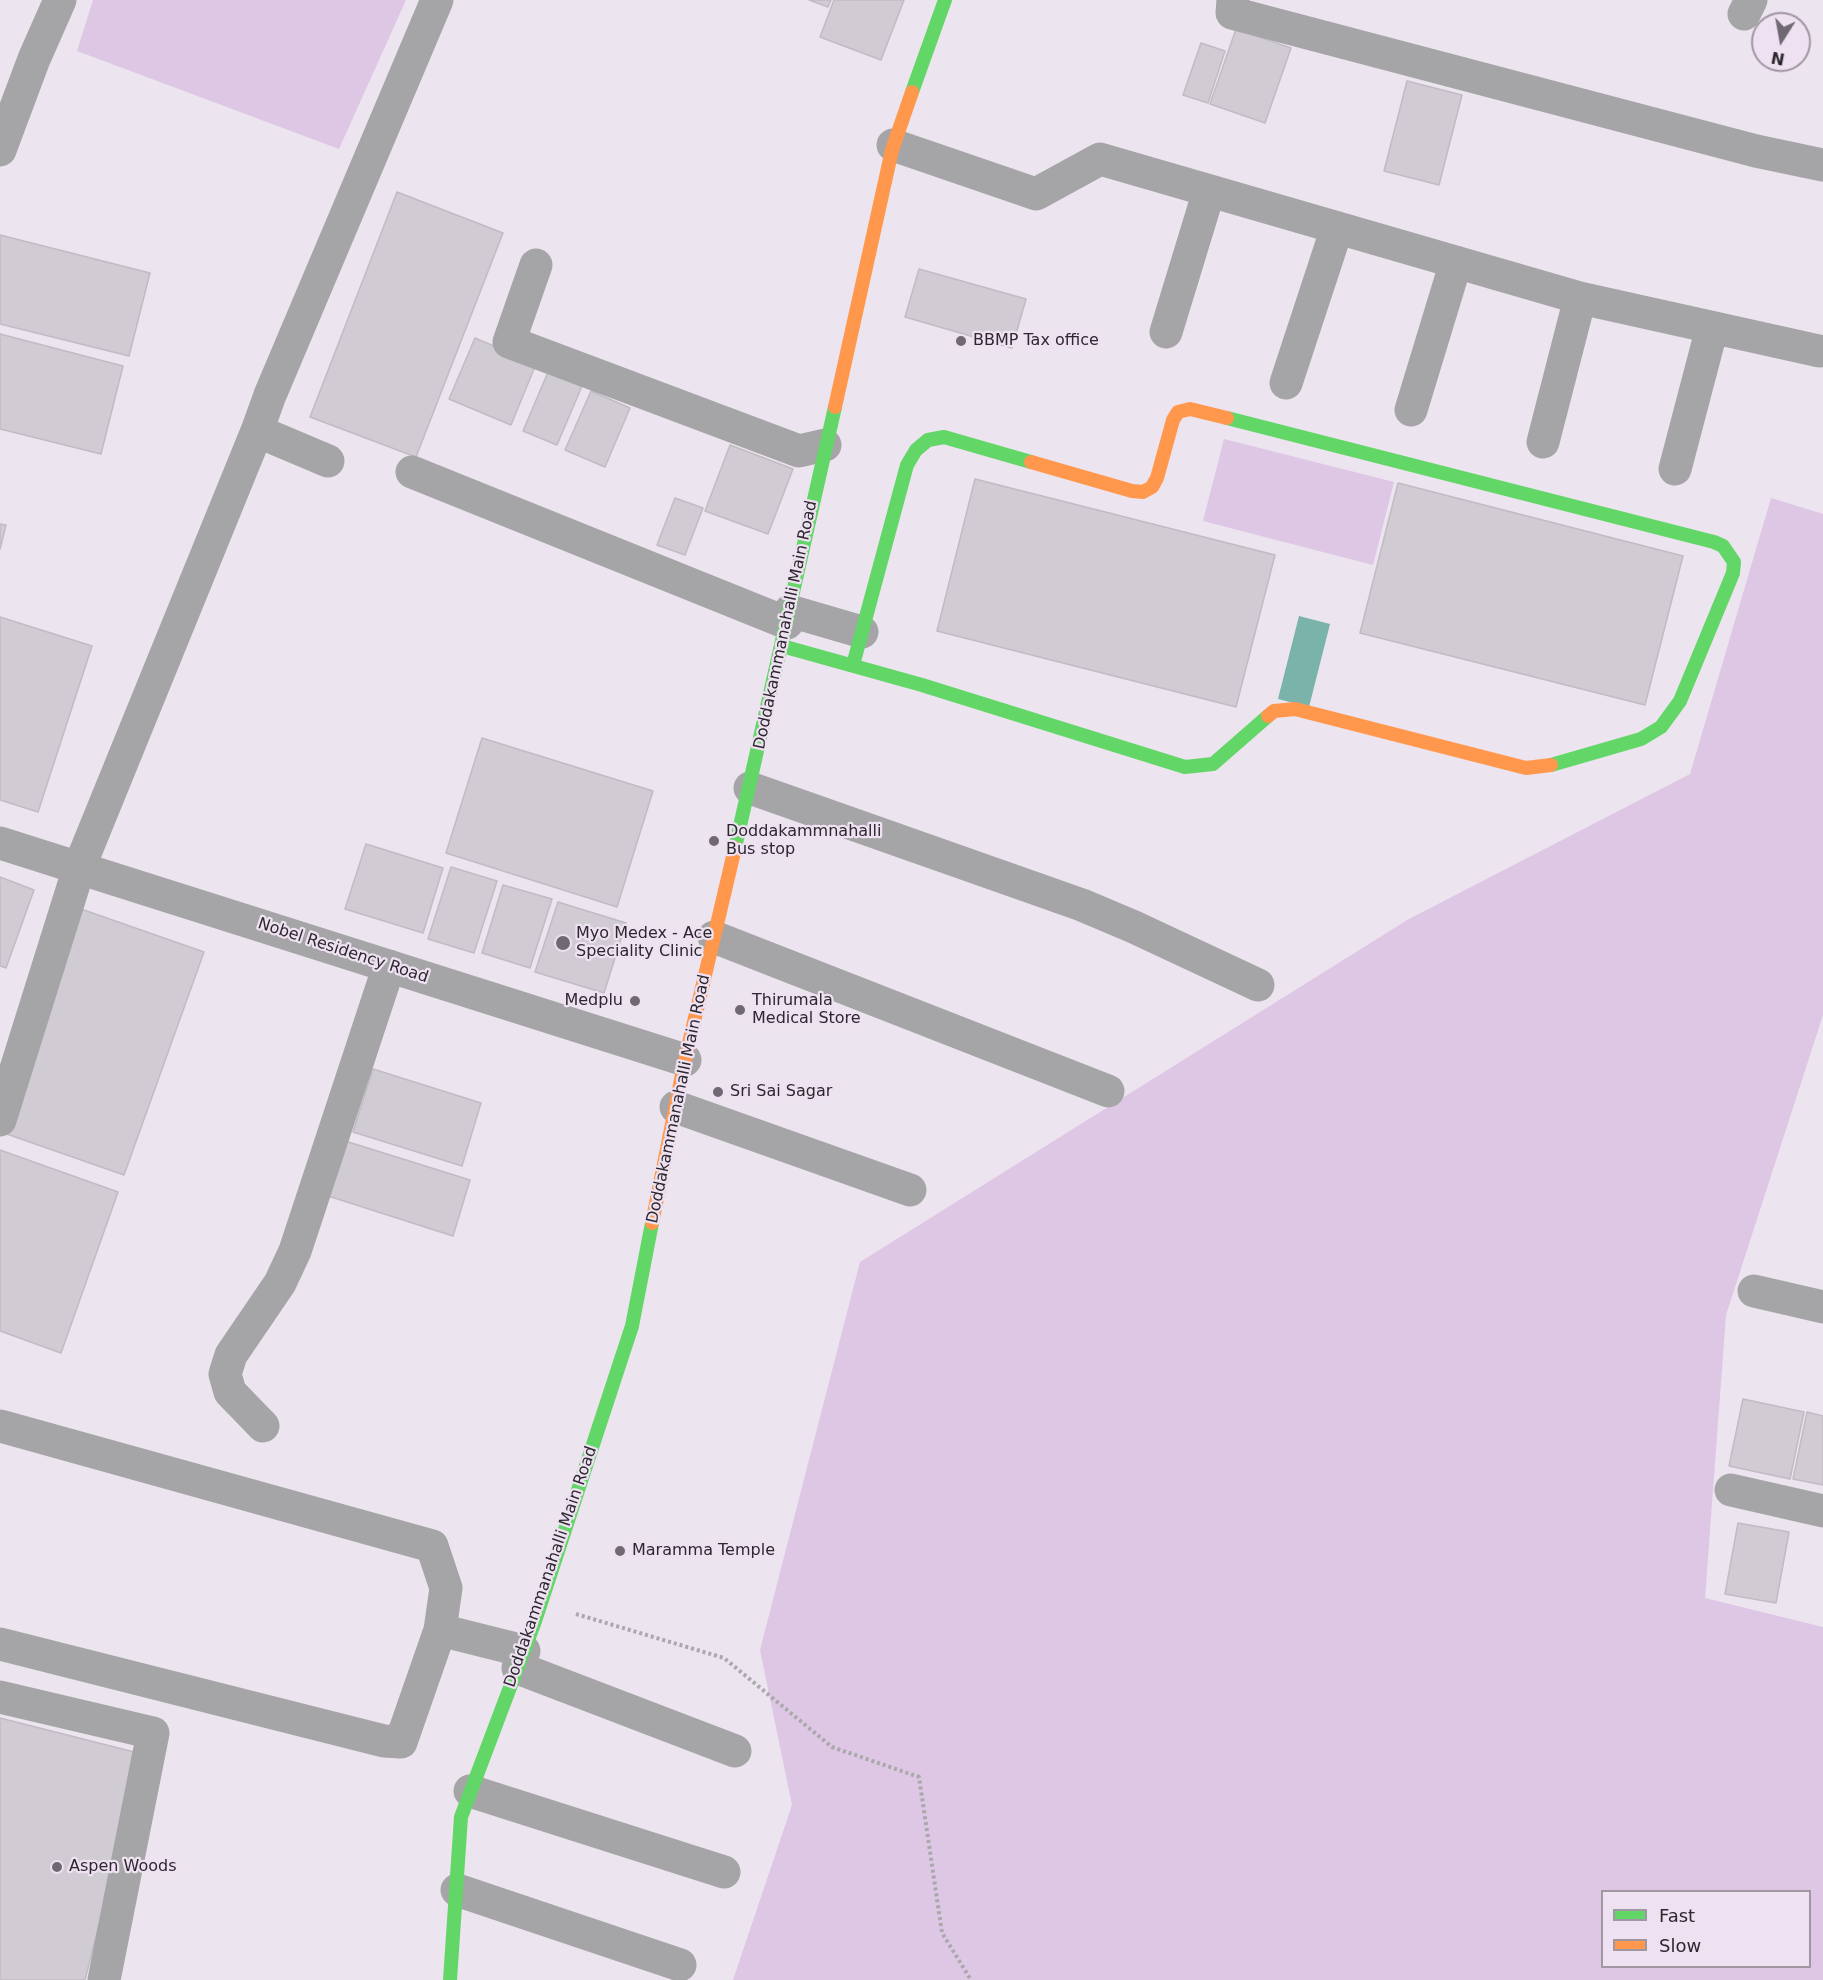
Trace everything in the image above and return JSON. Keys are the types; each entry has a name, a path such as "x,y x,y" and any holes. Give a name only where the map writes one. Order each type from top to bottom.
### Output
{"street":[{"path":"0,150 34,58 60,0"},
{"path":"0,1120 78,868 270,395 437,0"},
{"name":"Doddakammanahalli Main Road","path":"450,1980 461,1817 541,1603 632,1326 685,1060 750,788 893,145 945,0"},
{"path":"1233,0 1232,13 1756,151 1823,165"},
{"path":"893,145 1036,194 1100,159 1580,298 1819,351"},
{"path":"1166,332 1209,190"},
{"path":"1286,383 1337,228"},
{"path":"1411,410 1456,262"},
{"path":"536,265 509,342 799,451 825,445"},
{"path":"1544,442 1580,298"},
{"path":"1675,469 1712,328"},
{"path":"412,472 786,627 854,665 1185,767 1213,764 1274,711 1295,709 1526,768 1557,764 1641,739 1661,727 1680,701 1733,573 1734,562 1723,546 1714,542 1190,409 1178,412 1173,420 1157,478 1152,487 1143,492 1132,491 944,437 928,440 916,450 907,465 854,665"},
{"path":"257,430 328,460"},
{"path":"786,627 862,632"},
{"path":"750,788 1082,905 1258,985"},
{"name":"Nobel Residency Road","path":"0,843 685,1060"},
{"path":"714,937 1108,1091"},
{"path":"262,1426 230,1392 225,1374 231,1356 280,1283 295,1251 389,966"},
{"path":"676,1107 910,1190"},
{"path":"1754,1291 1823,1307"},
{"path":"0,1426 432,1546 446,1588 440,1630 401,1742 384,1741 0,1644"},
{"path":"1731,1490 1823,1511"},
{"path":"440,1630 521,1659 735,1751"},
{"path":"0,1697 153,1733 104,1980"},
{"path":"470,1791 724,1872"},
{"path":"457,1890 680,1965"}],"path":[{"path":"541,1603 724,1658 832,1747 919,1777 942,1933 971,1980"}],"shaded area":[{"path":"93,0 406,0 339,149 77,51"},
{"path":"1224,439 1394,482 1373,565 1203,521"},
{"path":"1771,498 1823,514 1823,1015 1726,1315 1705,1598 1823,1627 1823,1980 733,1980 792,1805 760,1650 860,1262 1409,919 1690,774"},
{"path":"1299,616 1330,624 1309,707 1278,699"}],"building":[{"path":"809,0 831,0 828,7"},
{"path":"834,0 904,0 881,60 820,37"},
{"path":"1236,29 1291,48 1265,123 1210,104"},
{"path":"1201,43 1225,51 1208,103 1183,95"},
{"path":"1407,81 1462,95 1439,185 1384,171"},
{"path":"397,192 503,233 416,457 310,417"},
{"path":"0,235 150,273 129,356 0,324"},
{"path":"919,269 1026,299 1012,348 905,317"},
{"path":"0,334 123,366 101,454 0,429"},
{"path":"475,338 536,364 511,425 449,399"},
{"path":"548,372 582,386 557,445 523,431"},
{"path":"591,391 630,408 605,467 565,450"},
{"path":"730,445 793,469 768,534 705,511"},
{"path":"975,479 1275,555 1236,707 937,631"},
{"path":"1398,483 1683,556 1645,705 1360,633"},
{"path":"675,498 703,508 685,555 657,545"},
{"path":"0,524 6,525 0,549"},
{"path":"0,617 92,646 38,812 0,800"},
{"path":"482,738 653,791 617,907 446,853"},
{"path":"366,844 443,868 423,933 345,909"},
{"path":"451,867 497,881 474,953 428,939"},
{"path":"0,877 34,890 6,968 0,966"},
{"path":"503,885 552,899 530,968 482,953"},
{"path":"558,902 626,923 604,993 535,972"},
{"path":"81,909 204,952 124,1175 1,1132"},
{"path":"373,1069 481,1103 462,1166 353,1132"},
{"path":"342,1140 470,1180 453,1236 325,1195"},
{"path":"0,1150 118,1192 61,1353 0,1331"},
{"path":"1743,1399 1804,1412 1790,1479 1729,1466"},
{"path":"1807,1412 1823,1416 1823,1485 1793,1479"},
{"path":"1738,1523 1789,1532 1776,1603 1725,1594"},
{"name":"Aspen Woods","path":"0,1718 142,1754 85,1980 0,1980"}],"traffic: fast":[{"path":"912,92 945,0"},
{"path":"735,848 835,407"},
{"path":"1227,418 1723,546 1734,562 1733,573 1680,701 1661,727 1641,739 1551,765"},
{"path":"853,665 907,465 916,450 928,440 944,437 1031,462"},
{"path":"782,646 922,685 1185,767 1213,764 1268,716"},
{"path":"450,1980 461,1817 534,1624 632,1326 652,1223"}],"traffic: slow":[{"path":"835,407 892,150 912,92"},
{"path":"1031,462 1132,491 1143,492 1152,487 1157,478 1173,420 1178,412 1190,409 1227,418"},
{"path":"1268,716 1274,711 1295,709 1526,768 1551,765"},
{"path":"652,1223 685,1060 735,848"}],"place":[{"name":"BBMP Tax office","path":"961,341"},
{"name":"Doddakammnahalli Bus stop","path":"714,841"},
{"name":"Myo Medex - Ace Speciality Clinic","path":"563,943"},
{"name":"Medplu","path":"635,1001"},
{"name":"Thirumala Medical Store","path":"740,1010"},
{"name":"Sri Sai Sagar","path":"718,1092"},
{"name":"Maramma Temple","path":"620,1551"},
{"name":"Aspen Woods","path":"57,1867"}]}
